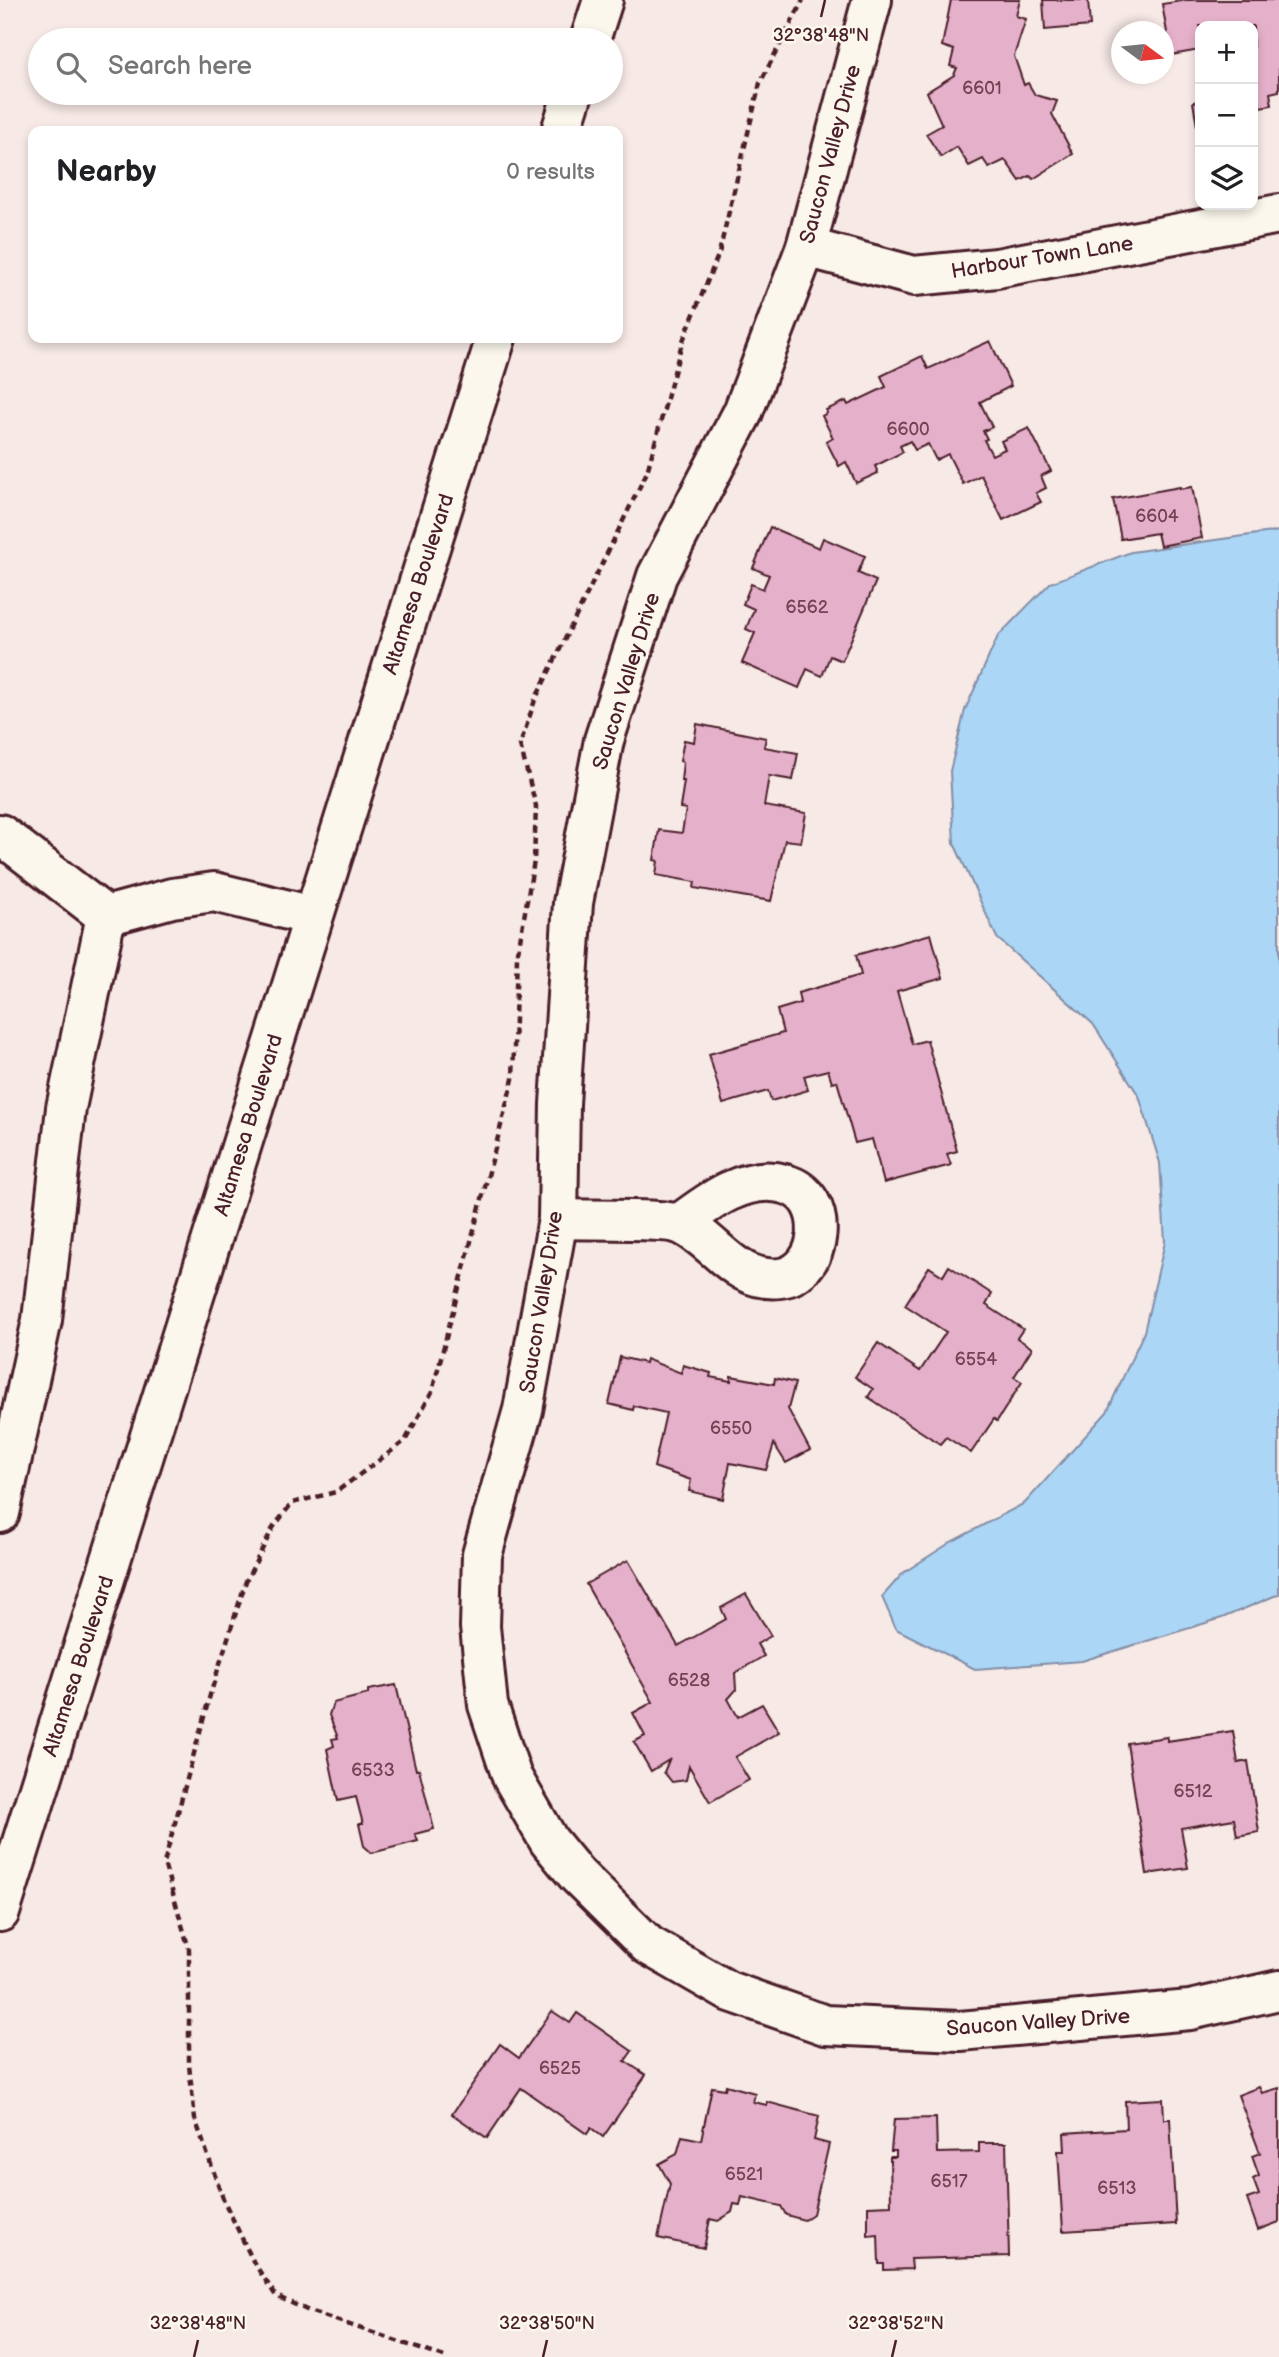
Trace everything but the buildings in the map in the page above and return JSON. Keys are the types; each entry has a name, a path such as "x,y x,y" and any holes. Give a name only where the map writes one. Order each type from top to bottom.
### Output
{"street":[{"path":"594,28 603,0"},
{"name":"Saucon Valley Drive","path":"872,0 806,247 743,412 657,576 604,740 573,902 560,1104 558,1219 523,1410 482,1555 480,1627 488,1705 512,1777 549,1841 591,1891 649,1945 728,1991 825,2025 960,2031 1190,2010 1279,1990"},
{"path":"563,126 569,105"},
{"name":"Harbour Town Lane","path":"806,247 914,276 997,268 1279,214"},
{"name":"Altamesa Boulevard","path":"0,1912 494,343"},
{"path":"0,834 106,916"},
{"path":"106,916 172,898 214,892 313,916"},
{"path":"0,1513 43,1320 66,1108 106,916"},
{"path":"558,1219 679,1224"}],"path":[{"path":"444,2357 309,2311 276,2296 254,2263 224,2201 195,2119 189,2065 189,1949 164,1863 210,1695 246,1581 273,1528 292,1503 336,1492 405,1441 432,1392 513,1079 517,957 534,861 536,806 520,745 535,700 647,472 682,343 719,253 760,83 803,0"}],"water":[{"path":"1279,531 1279,1594 1222,1618 1082,1661 975,1669 896,1629 882,1597 903,1573 951,1542 1025,1503 1107,1412 1144,1332 1165,1242 1160,1163 1139,1096 1093,1024 997,938 954,843 950,771 965,710 998,636 1050,583 1131,552"}]}
